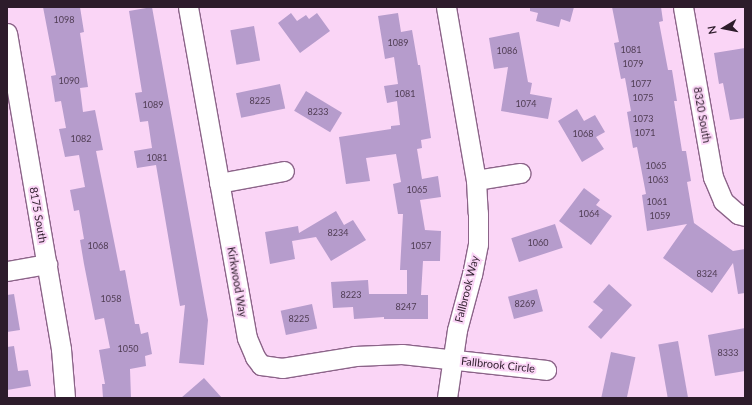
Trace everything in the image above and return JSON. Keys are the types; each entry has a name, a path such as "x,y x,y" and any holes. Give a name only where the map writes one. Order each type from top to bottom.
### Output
{"street":[{"name":"Kirkwood Way","path":"188,7 247,338 261,365 282,368 378,354 402,354 451,360"},
{"name":"Fallbrook Way","path":"446,7 476,180 478,244 451,360 447,398"},
{"name":"8320 South","path":"683,7 713,177 723,201 742,215"},
{"name":"8175 South","path":"7,33 61,349 65,398"},
{"path":"219,183 284,171"},
{"path":"476,180 520,173"},
{"path":"7,271 47,264"},
{"name":"Fallbrook Circle","path":"451,360 546,370"}],"building":[{"path":"43,7 80,7 84,32 80,33 88,87 80,88 83,112 95,110 103,150 96,151 120,271 125,270 135,324 139,324 141,334 148,332 152,354 145,356 146,366 130,369 131,398 103,398 102,384 105,384 99,350 110,348 104,318 95,320 80,240 84,239 79,210 74,211 70,190 85,187 79,155 65,157 59,129 66,128 61,101 55,102 51,76 56,75"},
{"path":"152,7 208,320 204,365 179,363 185,305 180,306 156,165 137,168 134,151 152,148 148,121 140,122 135,93 142,92 129,11"},
{"path":"530,7 574,7 570,22 561,19 559,27 536,21 538,13 530,11"},
{"path":"612,7 661,7 663,21 659,22 668,70 672,70 677,101 674,101 682,151 686,151 691,181 687,182 694,223 733,251 745,249 745,293 738,294 733,263 712,293 663,258 687,224 647,231 642,195 646,194 637,147 633,148 627,112 631,111 625,78 621,79 614,43 619,42"},
{"path":"291,13 297,21 306,15 309,19 317,13 330,31 300,53 278,23"},
{"path":"398,13 401,32 412,30 418,65 420,65 431,138 421,140 422,148 417,149 422,179 438,176 441,197 420,200 425,230 441,231 440,261 423,261 421,295 428,295 428,319 384,319 384,317 354,319 353,307 333,308 331,282 368,280 369,294 407,294 407,270 400,270 403,214 398,214 393,184 401,182 396,154 366,158 370,181 346,184 339,137 391,129 391,126 400,125 397,101 387,103 384,86 398,84 394,57 385,59 378,16"},
{"path":"254,26 260,60 236,65 230,30"},
{"path":"519,32 528,82 532,83 530,94 552,98 548,119 501,111 508,67 494,69 489,38"},
{"path":"745,48 745,118 730,120 723,83 719,84 714,53"},
{"path":"280,84 285,108 241,118 236,93"},
{"path":"306,91 342,113 330,132 294,111"},
{"path":"577,109 584,121 595,115 605,132 596,137 604,149 582,162 558,121"},
{"path":"584,188 600,200 596,205 612,216 591,245 559,221"},
{"path":"336,211 344,225 353,220 366,240 331,261 316,237 292,241 295,259 270,264 265,232 298,226 299,233"},
{"path":"555,224 563,248 519,262 511,238"},
{"path":"609,284 632,305 601,339 588,327 603,310 593,302"},
{"path":"537,289 543,311 514,319 508,297"},
{"path":"14,294 20,330 7,332 7,295"},
{"path":"312,304 317,328 286,335 281,311"},
{"path":"745,328 745,371 715,376 708,335"},
{"path":"678,341 688,398 668,398 658,344"},
{"path":"14,346 18,371 28,370 31,386 7,390 7,347"},
{"path":"611,352 635,357 627,398 601,398"},
{"path":"204,378 222,398 181,398"}]}
